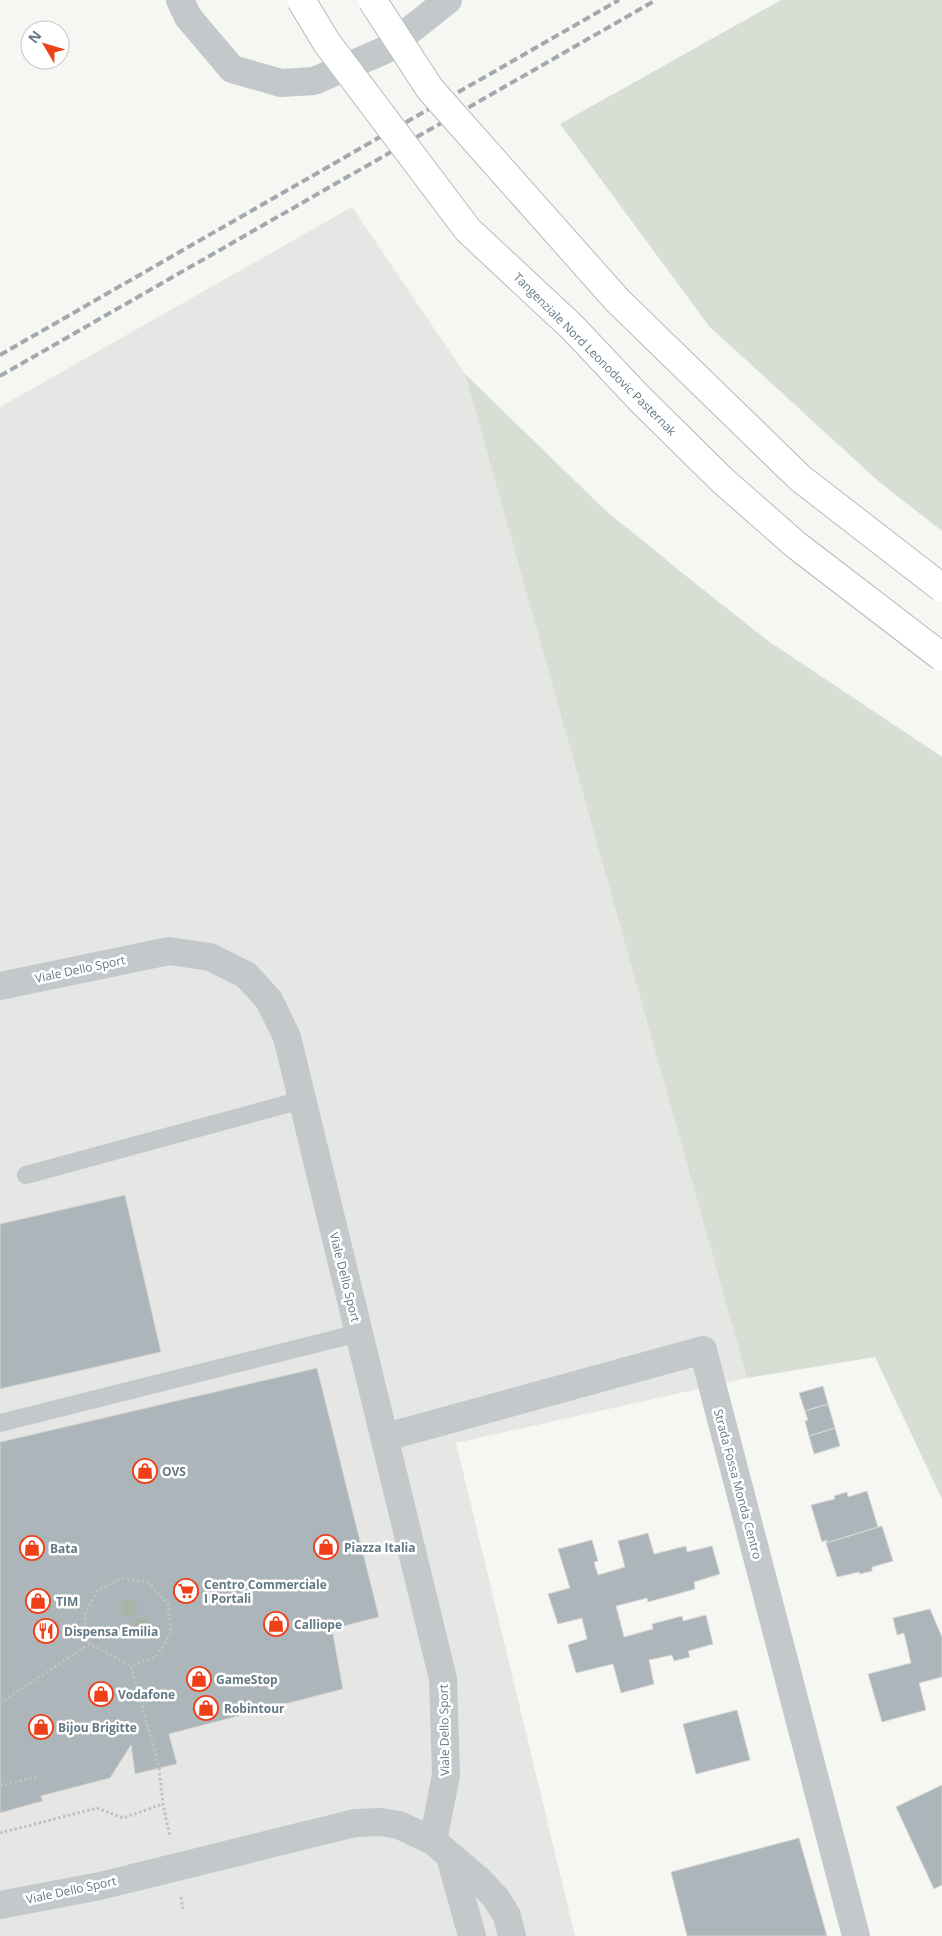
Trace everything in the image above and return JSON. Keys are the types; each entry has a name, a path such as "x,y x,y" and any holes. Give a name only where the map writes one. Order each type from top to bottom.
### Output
{"highway":[{"name":"Tangenziale Nord Leonodovic Pasternak","path":"302,0 327,43 468,230 572,327 640,399 722,480 796,545 942,657"},
{"path":"372,0 430,89 617,300 800,478 942,588"}],"street":[{"path":"180,0 188,17 232,68 281,83 314,81 385,50 448,0"},
{"name":"Viale Dello Sport","path":"0,986 169,950 210,956 246,975 269,1000 287,1037 444,1679 446,1775 441,1849 472,1936"},
{"name":"Strada Fossa Monda Centro","path":"386,1437 703,1350 856,1936"},
{"name":"Viale Dello Sport","path":"0,1905 100,1886 355,1823 380,1822 399,1825 441,1849 480,1881 496,1898 507,1916 512,1936"}],"lane":[{"path":"26,1175 302,1100"},
{"path":"0,1422 359,1333"}],"path":[{"path":"131,1666 157,1656 171,1632 168,1604 149,1583 122,1578 97,1591 84,1616 90,1644 131,1666 159,1767 163,1804 183,1909"},
{"path":"0,1703 90,1644"},
{"path":"0,1786 36,1777"},
{"path":"0,1833 97,1808 123,1818 163,1804"}],"shaded area":[{"path":"781,0 942,0 942,531 878,481 709,326 560,124"},
{"path":"352,207 465,374 747,1378 456,1443 575,1936 0,1936 0,407"},
{"path":"465,374 605,510 691,580 768,641 942,757 942,1499 875,1357 747,1378"}],"building":[{"path":"125,1195 161,1352 0,1389 0,1224"},
{"name":"Centro Commerciale I Portali","path":"317,1368 379,1617 332,1629 343,1689 169,1734 177,1764 135,1774 131,1745 110,1778 41,1796 43,1801 0,1813 0,1442"},
{"path":"823,1386 828,1404 805,1411 799,1393"},
{"path":"828,1404 835,1428 809,1436 805,1421 808,1420 805,1411"},
{"path":"835,1428 840,1446 814,1454 809,1436"},
{"path":"867,1491 878,1527 826,1543 827,1540 822,1542 811,1505 835,1499 834,1496 847,1492 848,1497"},
{"path":"882,1526 893,1561 872,1567 872,1571 837,1577 826,1543"},
{"path":"648,1533 654,1554 686,1546 687,1552 712,1546 720,1574 694,1582 695,1589 648,1602 647,1598 616,1606 624,1637 653,1629 652,1624 682,1616 683,1621 706,1615 713,1644 688,1651 690,1657 674,1661 672,1655 649,1660 654,1684 621,1693 613,1664 576,1673 568,1645 587,1639 582,1618 558,1624 548,1594 570,1588 558,1549 592,1540 598,1561 594,1562 598,1575 625,1567 618,1541"},
{"path":"930,1609 942,1637 942,1677 919,1683 926,1710 882,1722 868,1674 911,1663 904,1633 897,1635 893,1618"},
{"path":"737,1710 750,1760 696,1774 683,1724"},
{"path":"942,1785 942,1885 934,1889 896,1807"},
{"path":"799,1838 827,1936 687,1936 671,1872"}],"railway":[{"path":"0,355 619,0"},
{"path":"0,376 656,0"}],"place":[{"name":"OVS","path":"145,1471"},
{"name":"Piazza Italia","path":"326,1547"},
{"name":"Bata","path":"32,1548"},
{"name":"Centro Commerciale I Portali","path":"186,1591"},
{"name":"TIM","path":"38,1601"},
{"name":"Calliope","path":"276,1624"},
{"name":"Dispensa Emilia","path":"46,1631"},
{"name":"GameStop","path":"199,1679"},
{"name":"Vodafone","path":"101,1694"},
{"name":"Robintour","path":"206,1708"},
{"name":"Bijou Brigitte","path":"41,1727"}]}
